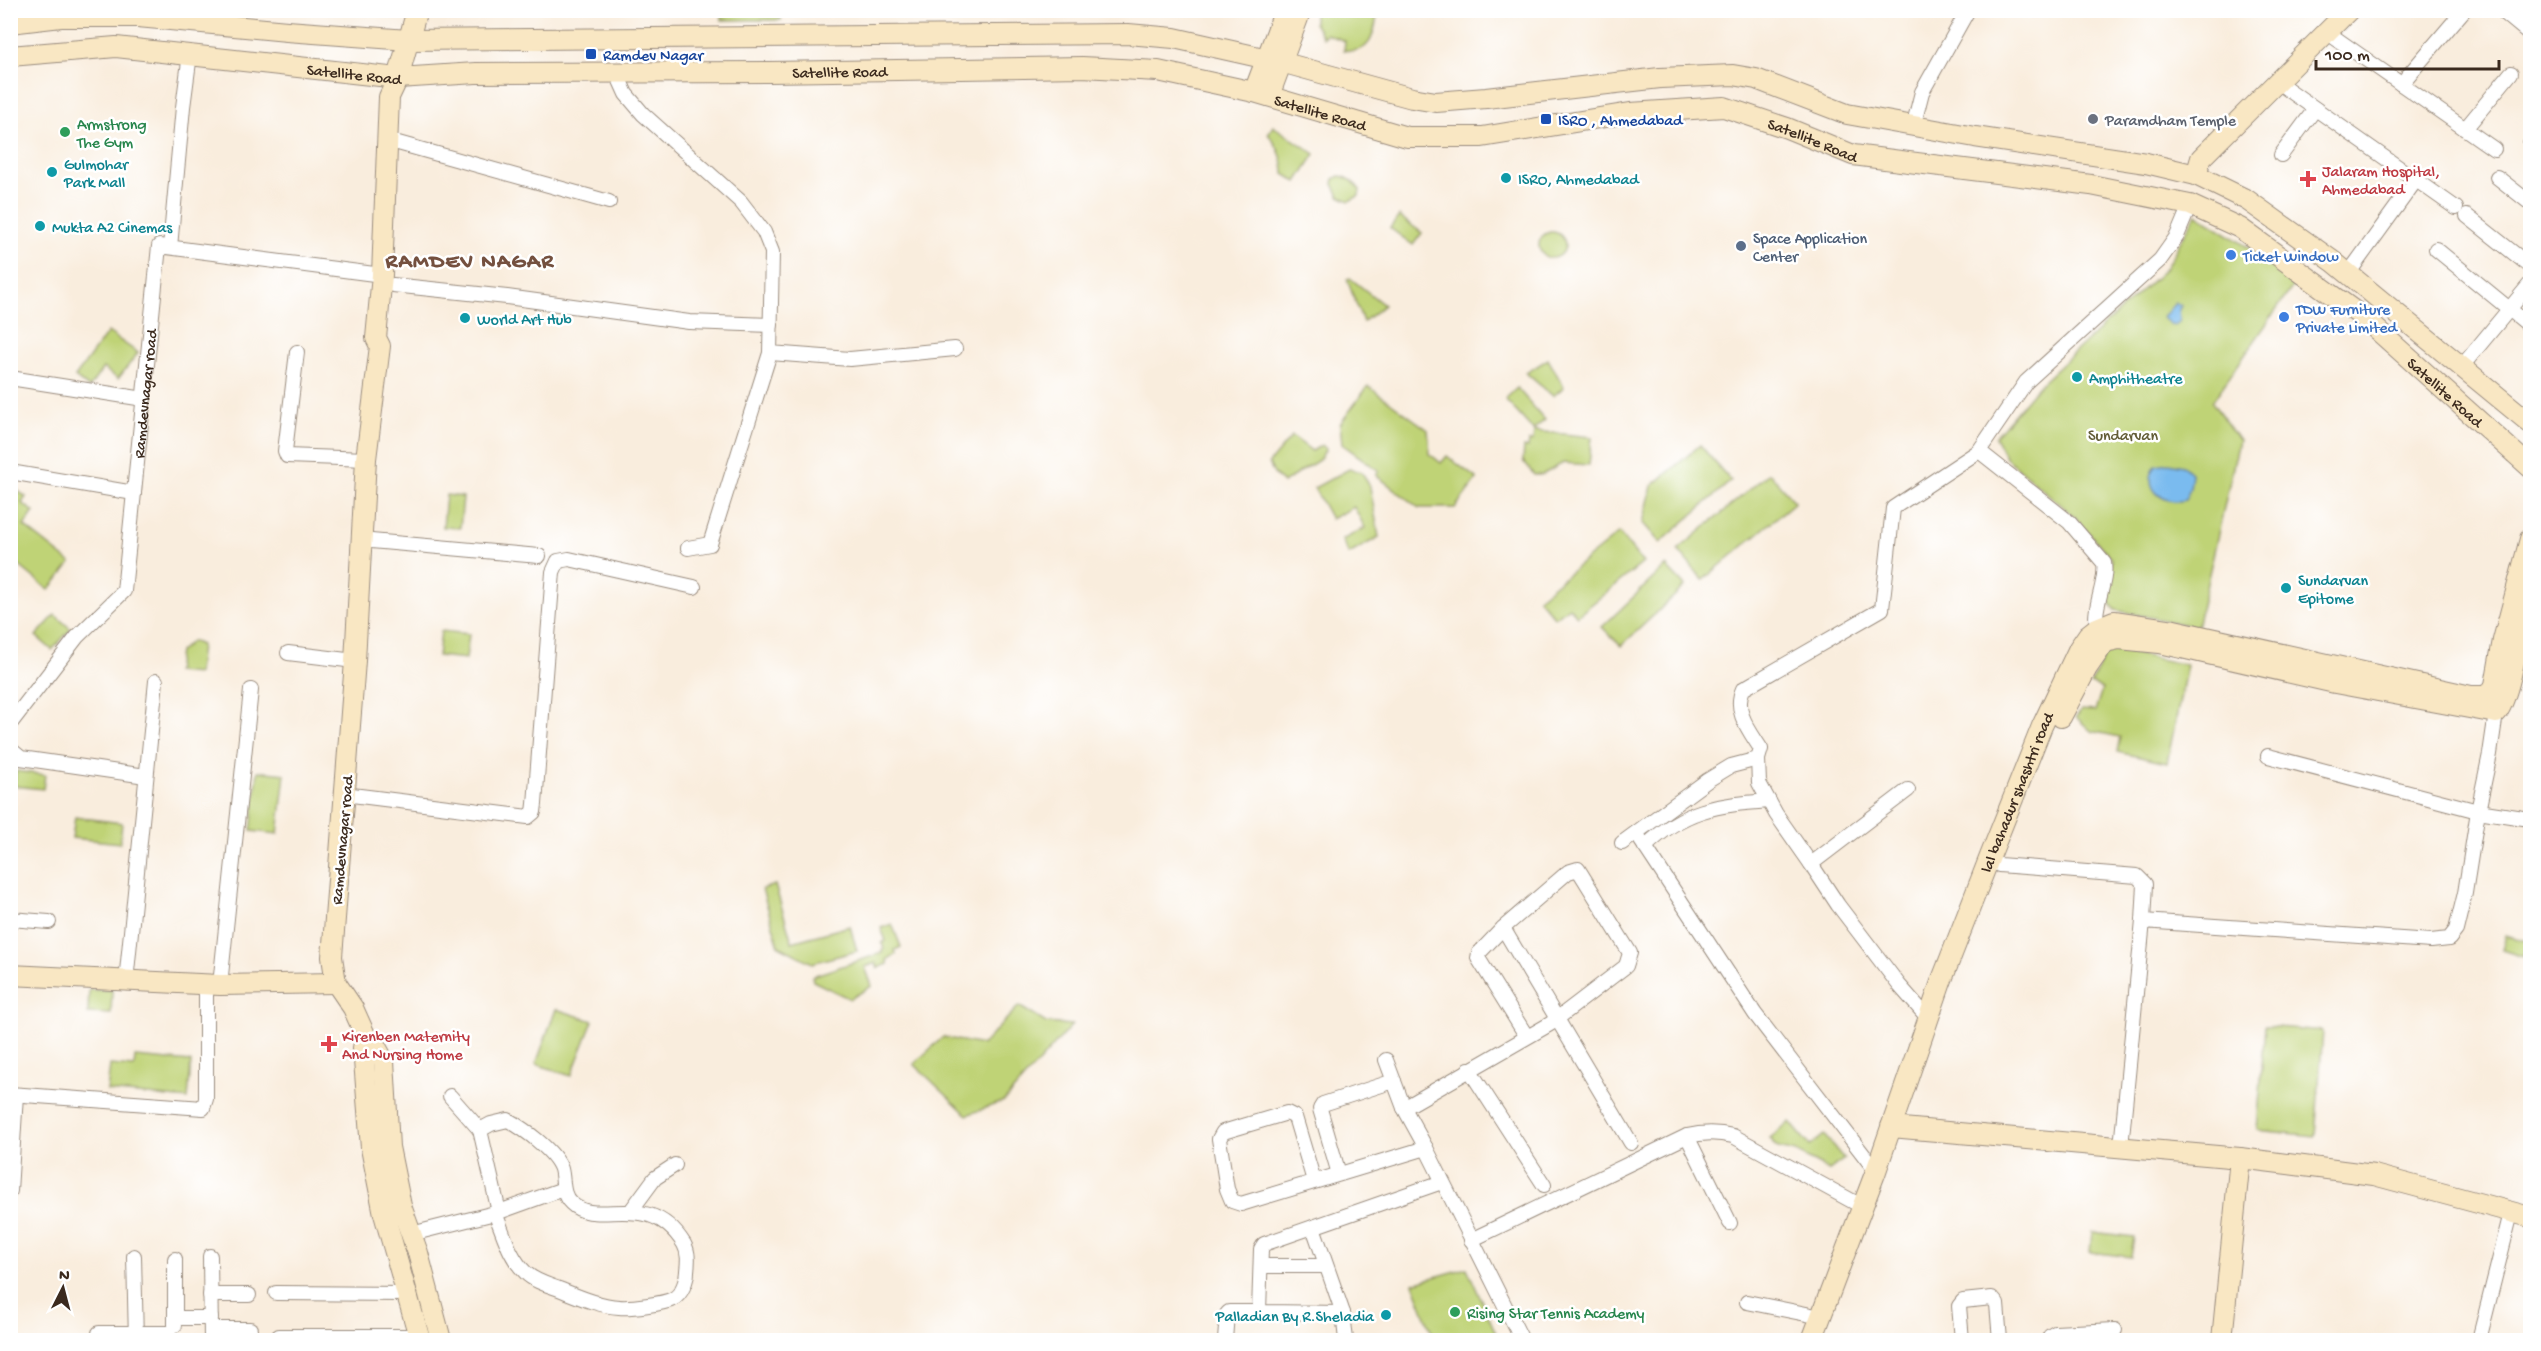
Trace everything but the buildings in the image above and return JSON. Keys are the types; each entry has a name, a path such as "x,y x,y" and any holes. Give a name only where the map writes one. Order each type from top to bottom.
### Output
{"main road":[{"name":"Ramdevnagar road","path":"417,10 398,78 389,97 388,337 380,346 366,459 355,661 332,957 336,983 353,1008 366,1037 374,1043 384,1061 389,1147 400,1206 411,1234 441,1341"},
{"path":"1262,94 1285,10"},
{"path":"1273,60 1301,10"},
{"path":"2196,175 2201,158 2349,10"},
{"name":"Satellite Road","path":"10,23 61,17 138,16 287,32 408,40 1128,34 1174,39 1273,60 1412,98 1436,102 1660,78 1733,75 1756,79 1847,114 2146,163 2196,175 2247,200 2349,274 2463,365 2530,423"},
{"name":"Satellite Road","path":"10,56 116,47 398,78 476,74 1082,67 1158,71 1262,94 1407,137 1482,137 1630,113 1724,107 1782,126 1853,154 2091,185 2190,205 2240,228 2364,318 2530,467"},
{"name":"Ramdevnagar road","path":"387,280 398,143 400,98 398,78"},
{"path":"2492,705 2503,640 2530,539"},
{"path":"1822,1341 1898,1127 1919,1079 2034,772 2063,711 2087,668 2101,635 2114,621 2174,630 2471,696 2500,710 2530,581"},
{"name":"lal bahadur shashtri road","path":"1812,1341 1876,1171 1898,1127 1928,1018 2042,726 2079,648 2101,635"},
{"path":"10,975 213,985 336,983"},
{"name":"Ramdevnagar road","path":"366,1037 363,1047 371,1148 384,1214 419,1338"},
{"path":"1898,1127 2240,1158 2374,1175 2521,1215"},
{"path":"2222,1341 2240,1158"}],"street":[{"path":"1913,126 1922,92 1968,10"},
{"path":"2401,84 2464,10"},
{"path":"2501,10 2530,34"},
{"path":"2328,33 2494,149"},
{"path":"190,54 170,247 689,322 771,325"},
{"path":"2465,129 2511,72"},
{"path":"617,74 626,94 643,114 741,202 764,232 772,252 770,353 710,544 688,548"},
{"path":"2286,88 2462,212 2530,266"},
{"path":"2281,155 2315,109"},
{"path":"398,143 609,202"},
{"path":"2497,177 2530,203"},
{"path":"2349,274 2416,180"},
{"path":"1928,1018 1899,985 1838,905 1769,801 1759,783 1758,759 1761,749 1742,718 1739,698 1743,689 1882,609 1893,508 1979,451 2026,382 2160,260 2178,236 2190,205"},
{"name":"Ramdevnagar road","path":"10,724 77,637 124,591 159,246 170,247"},
{"path":"2436,249 2530,326"},
{"path":"2463,365 2530,284"},
{"path":"770,353 850,359 955,349"},
{"path":"297,352 285,451 287,456 366,459"},
{"path":"10,378 144,399"},
{"path":"1979,451 2069,522 2104,563 2106,572 2098,607 2101,635"},
{"path":"10,472 134,493"},
{"path":"360,540 539,556"},
{"path":"344,795 528,817 534,812 535,804 553,572 558,561 569,559 694,587"},
{"path":"288,653 355,661"},
{"path":"126,981 156,681"},
{"path":"10,1191 13,1095 204,1108 213,985 251,690"},
{"path":"2143,921 2431,941 2449,939 2456,930 2478,811 2492,705"},
{"path":"10,749 21,759 146,776"},
{"path":"2268,756 2478,811 2530,819"},
{"path":"1622,843 1708,780 1731,766 1758,759"},
{"path":"1810,864 1908,790"},
{"path":"1645,848 1673,823 1692,813 1720,806 1769,801"},
{"path":"1636,833 1755,1014 1876,1171"},
{"path":"1999,865 2138,876 2145,884 2121,1147"},
{"path":"1404,1108 1469,1070 1527,1038 1551,1024 1557,1017 1626,966 1630,953 1581,871 1575,868 1503,928 1479,953 1478,958 1527,1038"},
{"path":"10,919 49,922"},
{"path":"1503,928 1631,1143"},
{"path":"1386,1060 1404,1108 1522,1341"},
{"path":"1469,1070 1544,1185"},
{"path":"1339,1173 1320,1114 1323,1104 1394,1082"},
{"path":"450,1096 480,1130 497,1213 512,1256 527,1275 580,1298 619,1307 649,1304 674,1298 683,1288 687,1276 688,1257 684,1245 662,1220 641,1212 602,1213 581,1209 570,1203 563,1189 561,1167 542,1145 522,1128 508,1120 491,1124 480,1130"},
{"path":"1314,1181 1295,1117 1291,1113 1223,1132 1219,1138 1227,1189 1232,1201 1241,1204 1426,1148"},
{"path":"1471,1240 1687,1136 1718,1132 1733,1136 1863,1207"},
{"path":"1687,1136 1730,1223"},
{"path":"630,1212 654,1178 675,1165"},
{"path":"1259,1312 1261,1249 1264,1244 1442,1182"},
{"path":"411,1234 497,1213 563,1189"},
{"path":"2479,1341 2521,1215"},
{"path":"1313,1227 1343,1312 1346,1341"},
{"path":"134,1256 136,1337"},
{"path":"210,1257 211,1329"},
{"path":"175,1259 175,1341"},
{"path":"1261,1266 1326,1266"},
{"path":"276,1293 406,1294"},
{"path":"210,1295 249,1294"},
{"path":"1962,1341 1959,1306 1963,1301 1992,1298 1997,1304 2000,1341"},
{"path":"1747,1302 1821,1317"},
{"path":"1225,1341 1229,1312 1343,1312"},
{"path":"175,1318 211,1329 250,1329"},
{"path":"2049,1341 2050,1336 2055,1333 2115,1330"},
{"path":"99,1333 136,1337 169,1333 170,1341"},
{"path":"279,1336 419,1338"}],"green space":[{"path":"722,11 781,11 781,20 722,20"},
{"path":"1314,11 1378,11 1370,40 1361,49 1354,51 1344,50 1345,41 1326,34 1323,38 1314,23"},
{"path":"1273,126 1315,154 1297,182 1284,174 1280,152 1268,134"},
{"path":"1339,176 1346,177 1353,182 1360,190 1359,196 1349,201 1339,196 1333,184 1334,179"},
{"name":"Sundarvan","path":"2196,214 2298,279 2212,402 2239,441 2197,627 2115,610 2104,596 2112,559 2075,517 2006,458 1995,437 2039,385 2165,269"},
{"path":"1399,216 1422,233 1413,245 1390,228"},
{"path":"1552,232 1561,236 1565,245 1561,254 1552,258 1543,254 1539,245 1543,236"},
{"path":"1350,278 1384,305 1363,322 1347,279"},
{"path":"108,332 138,353 118,379 103,368 89,388 75,377"},
{"path":"1548,359 1564,387 1553,396 1526,373"},
{"path":"1368,386 1428,430 1430,454 1441,463 1447,456 1477,479 1455,508 1419,508 1376,475 1379,471 1342,444 1340,424"},
{"path":"1517,388 1545,420 1533,430 1505,399"},
{"path":"1534,431 1592,437 1589,465 1563,463 1542,475 1534,475 1523,461 1524,447 1528,448 1529,441 1533,441"},
{"path":"1292,436 1312,451 1322,445 1326,449 1319,460 1283,483 1274,474 1269,463"},
{"path":"1700,445 1731,481 1660,543 1643,523 1652,486"},
{"path":"1349,469 1362,472 1370,487 1379,537 1349,554 1342,540 1365,528 1354,507 1331,519 1314,488"},
{"path":"1769,473 1795,502 1703,580 1678,550"},
{"path":"10,485 26,497 22,503 34,512 24,526 71,563 49,590 11,559"},
{"path":"446,495 463,497 460,528 443,527"},
{"path":"1619,533 1643,563 1577,616 1569,607 1555,618 1538,598"},
{"path":"1666,566 1685,586 1621,646 1602,627"},
{"path":"55,615 71,629 52,650 36,636"},
{"path":"441,631 469,634 466,659 438,656"},
{"path":"192,641 201,645 198,674 176,672 179,652"},
{"path":"2108,648 2187,665 2167,763 2117,752 2120,737 2091,731 2076,717 2081,710 2095,711 2102,689 2091,684"},
{"path":"16,771 45,775 43,789 14,786"},
{"path":"258,771 285,774 278,834 251,831"},
{"path":"75,817 122,823 120,843 72,838"},
{"path":"775,885 792,942 850,926 857,951 812,963 779,946 762,889"},
{"path":"892,924 901,947 895,950 896,954 887,960 888,964 878,968 876,963 865,967 872,986 850,999 813,981 812,976 882,953 884,949 882,943 886,941 881,928"},
{"path":"2506,935 2529,942 2524,957 2502,950"},
{"path":"89,990 112,990 111,1014 88,1013"},
{"path":"1019,1006 1046,1023 1072,1025 1004,1101 967,1115 914,1064 943,1037 982,1045"},
{"path":"556,1009 593,1021 571,1076 536,1064"},
{"path":"2265,1026 2323,1031 2315,1136 2257,1130"},
{"path":"135,1057 191,1062 188,1099 107,1091 110,1065 134,1067"},
{"path":"1790,1122 1810,1146 1824,1135 1844,1159 1829,1170 1796,1152 1778,1148 1770,1138"},
{"path":"2092,1232 2134,1237 2131,1257 2090,1252"},
{"name":"Rising Star Tennis Academy","path":"1467,1268 1499,1340 1435,1340 1413,1283"}],"water":[{"path":"2175,302 2181,306 2180,321 2175,325 2163,318"},
{"path":"2169,463 2183,466 2192,474 2185,500 2169,500 2156,493 2153,487 2151,480 2156,465"}],"place":[{"name":"Ramdev Nagar","path":"591,54"},
{"name":"ISRO , Ahmedabad","path":"1546,119"},
{"name":"Paramdham Temple","path":"2093,119"},
{"name":"Armstrong The Gym","path":"65,132"},
{"name":"Gulmohar Park Mall","path":"52,172"},
{"name":"ISRO, Ahmedabad","path":"1506,178"},
{"name":"Jalaram Hospital, Ahmedabad","path":"2308,179"},
{"name":"Mukta A2 Cinemas","path":"40,226"},
{"name":"Space Application Center","path":"1741,246"},
{"name":"Ticket Window","path":"2231,255"},
{"name":"TDW Furniture Private Limited","path":"2284,317"},
{"name":"World Art Hub","path":"465,318"},
{"name":"Amphitheatre","path":"2077,377"},
{"name":"Sundarvan Epitome","path":"2286,588"},
{"name":"Kirenben Maternity And Nursing Home","path":"329,1044"},
{"name":"Rising Star Tennis Academy","path":"1455,1312"},
{"name":"Palladian By R.Sheladia","path":"1386,1315"}],"district":[{"name":"RAMDEV NAGAR","path":"470,259"}]}
